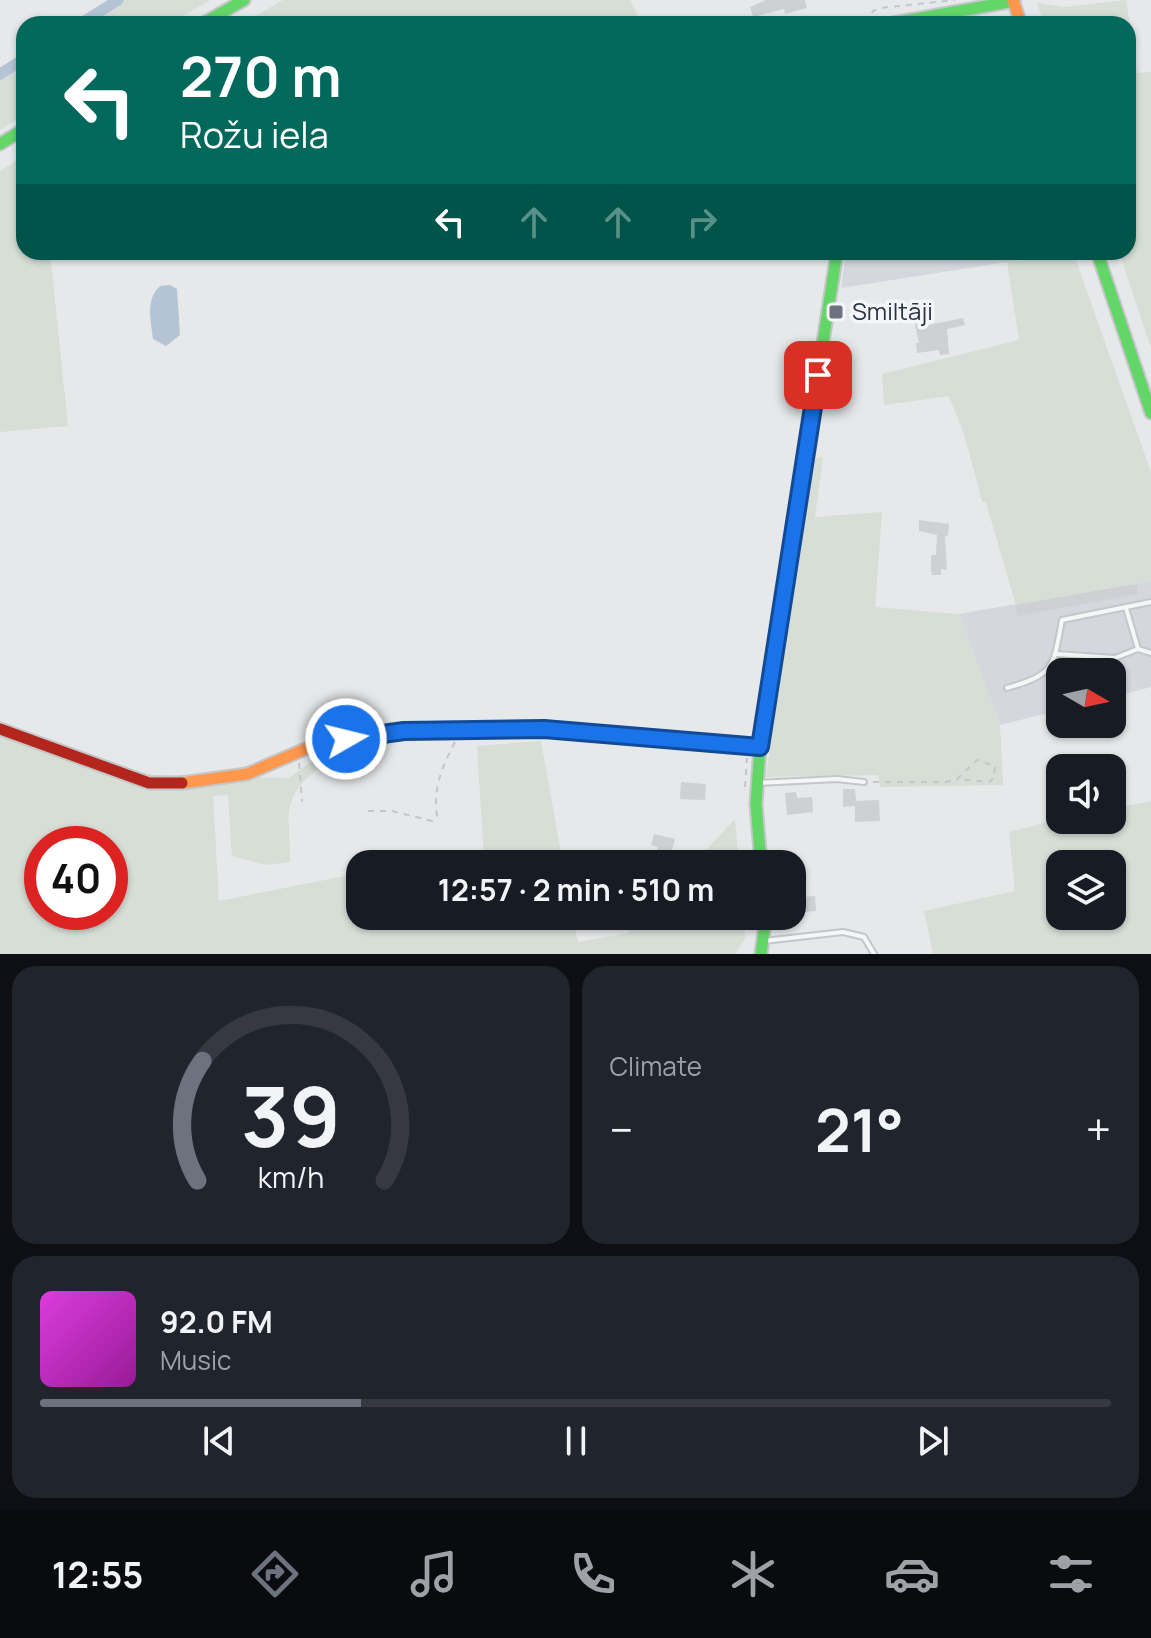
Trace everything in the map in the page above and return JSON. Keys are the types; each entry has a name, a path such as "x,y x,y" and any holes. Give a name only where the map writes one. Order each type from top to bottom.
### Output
{"main road":[{"path":"216,16 244,0"},
{"path":"930,16 1013,0"},
{"path":"760,850 755,783 836,260"},
{"path":"1100,260 1151,413"},
{"path":"0,729 149,783 169,785 247,774 284,761 317,744 404,731 544,729 760,747"},
{"path":"761,954 765,930"}],"lane":[{"path":"1007,688 1040,678 1056,654 1062,620 1151,602"},
{"path":"1126,608 1138,649"},
{"path":"1056,654 1115,658 1138,649 1151,653"},
{"path":"755,783 864,782"},
{"path":"764,941 843,932 864,937 874,954"}],"path":[{"path":"871,16 880,8 955,0"},
{"path":"368,811 392,811 432,821 437,816 435,792 441,770 461,729"},
{"path":"300,751 302,802"},
{"path":"864,782 957,779 989,782 994,778 995,766 977,760 957,779"}],"shaded area":[{"path":"109,0 210,0 183,16 84,16"},
{"path":"283,0 630,0 638,16 256,16"},
{"path":"1126,0 1128,16 1041,16 1037,3 1064,7"},
{"path":"16,59 16,120 0,130 0,69"},
{"path":"1136,66 1137,73 1151,72 1151,348 1122,260 1136,260"},
{"path":"16,161 16,260 51,260 68,426 0,432 0,171"},
{"path":"845,260 1019,260 841,288"},
{"path":"1076,260 1151,472 1151,581 1016,605 964,434 949,396 884,405 882,374 1019,340 1007,262"},
{"path":"823,457 815,517 882,512 875,607 959,614 1000,725 1003,785 880,787 878,775 766,777 812,459"},
{"path":"1151,581 1151,687 1126,693 1126,658 1046,658 1046,714 1000,725 959,614"},
{"path":"0,726 92,759 154,775 289,778 312,761 319,768 306,779 292,799 290,862 266,865 232,856 228,795 213,796 219,901 346,876 346,930 576,930 578,942 631,930 744,930 745,938 736,954 0,954"},
{"path":"541,741 560,850 484,850 477,746"},
{"path":"1151,801 1151,954 933,954 924,911 1015,891 1009,832 1046,823 1046,834 1126,834 1126,806"},
{"path":"735,819 738,850 706,850"}],"water":[{"path":"170,285 177,289 180,335 166,346 153,339 150,311 155,292 160,286"}],"building":[{"path":"766,0 805,0 807,8 785,14 784,9 753,16 750,7"},
{"path":"926,316 928,325 963,318 965,325 947,329 949,354 940,355 939,350 917,353 916,343 919,343 914,319"},
{"path":"919,520 949,524 948,536 945,536 947,570 941,569 941,575 932,575 931,569 931,555 936,555 937,535 919,531"},
{"path":"1137,585 1138,594 1017,616 1016,605"},
{"path":"681,782 706,784 705,800 680,799"},
{"path":"843,789 855,789 856,801 879,800 880,821 855,822 855,806 843,807"},
{"path":"796,792 797,798 812,797 813,812 787,815 785,793"},
{"path":"654,834 675,839 672,850 657,850 658,847 651,845"},
{"path":"815,896 816,911 806,912 806,897"}],"waterway":[{"path":"93,16 118,0"},
{"path":"0,74 16,64"}],"traffic: fast":[{"path":"216,16 244,0"},
{"path":"932,16 1014,1"},
{"path":"0,144 16,134"},
{"path":"760,850 756,804 760,747 836,260"},
{"path":"1100,260 1151,413"},
{"path":"761,954 764,930"}],"traffic: slow":[{"path":"1013,0 1018,16"},
{"path":"182,783 247,774 317,744 404,731 572,731"}],"traffic: jam":[{"path":"0,729 149,783 182,783"},
{"path":"572,731 760,747"}],"place":[{"name":"Smiltāji","path":"836,312"}],"route":[{"path":"346,739 404,731 544,729 627,738 678,737 760,747 818,375"}]}
